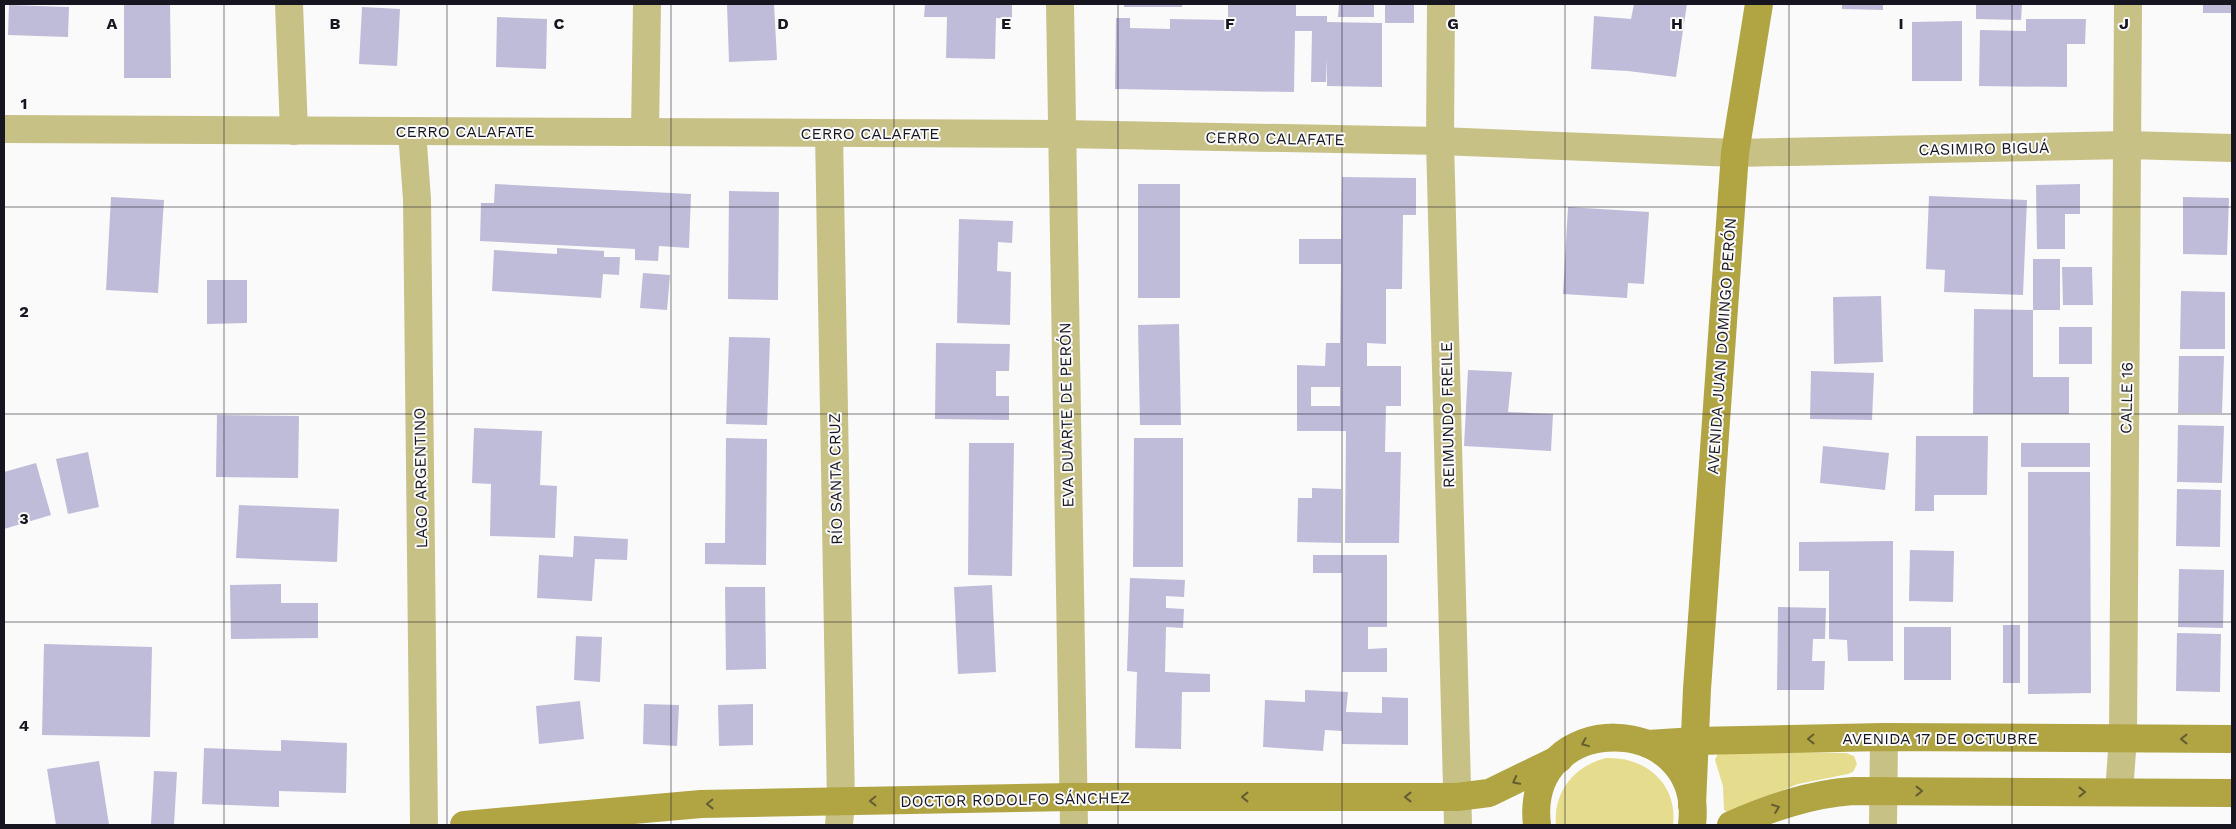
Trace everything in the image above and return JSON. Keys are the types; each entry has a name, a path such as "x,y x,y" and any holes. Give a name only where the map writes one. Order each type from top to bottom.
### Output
{"street":[{"path":"289,4 294,130"},
{"path":"645,132 647,4"},
{"name":"EVA DUARTE DE PERÓN","path":"1060,4 1072,797 1074,825"},
{"name":"REIMUNDO FREILE","path":"1441,4 1440,141 1458,825"},
{"name":"AVENIDA JUAN DOMINGO PERÓN","path":"1692,815 1697,689 1735,153 1759,4"},
{"name":"CALLE 16","path":"2119,792 2123,738 2128,4"},
{"name":"CERRO CALAFATE","path":"4,129 1062,134 1440,141 1735,153"},
{"name":"LAGO ARGENTINO","path":"412,131 417,199 424,825"},
{"name":"RÍO SANTA CRUZ","path":"829,133 840,814"},
{"name":"CASIMIRO BIGUÁ","path":"1735,153 2128,146 2232,148"},
{"name":"AVENIDA JUAN DOMINGO PERÓN","path":"1641,741 1680,723 1694,702 1697,689"},
{"name":"AVENIDA 17 DE OCTUBRE","path":"1537,825 1537,801 1549,771 1571,749 1601,737 1641,741 1884,737 2232,739"},
{"path":"1883,825 1884,737"},
{"path":"1641,741 1662,752 1673,763 1689,790 1692,815"},
{"name":"DOCTOR RODOLFO SÁNCHEZ","path":"464,825 701,804 840,814 1072,797 1457,797 1490,793 1559,759"},
{"path":"1731,825 1808,797 1830,793 1883,791 2232,793"}],"shaded area":[{"path":"1725,751 1846,753 1854,756 1857,764 1853,772 1848,774 1798,784 1727,812 1724,810 1723,786 1715,760 1718,753"},
{"path":"1606,758 1634,762 1656,775 1670,797 1673,810 1673,825 1556,825 1558,802 1568,782 1584,767"}],"building":[{"path":"124,4 170,4 171,78 124,78"},
{"path":"727,4 774,4 777,60 729,62"},
{"path":"925,4 1012,4 1012,19 996,18 995,59 946,58 947,17 924,17"},
{"path":"1124,4 1182,4 1182,7 1124,7"},
{"path":"1228,4 1296,4 1296,16 1327,16 1327,22 1382,23 1382,87 1327,86 1327,58 1326,82 1311,82 1312,31 1295,31 1294,92 1115,89 1116,18 1130,18 1130,28 1170,29 1170,19 1228,20"},
{"path":"1339,4 1374,4 1374,17 1338,17"},
{"path":"1385,4 1414,4 1414,23 1385,23"},
{"path":"1634,4 1687,4 1676,77 1591,69 1594,16 1631,19"},
{"path":"1842,4 1883,4 1883,10 1842,9"},
{"path":"1976,4 2022,4 2021,20 1976,19"},
{"path":"2203,4 2232,4 2232,13 2203,13"},
{"path":"9,5 69,7 68,37 8,35"},
{"path":"362,7 400,9 397,66 359,64"},
{"path":"497,17 547,19 546,69 496,67"},
{"path":"2026,19 2086,19 2085,44 2067,44 2067,87 1979,86 1980,30 2026,31"},
{"path":"1962,21 1962,81 1912,81 1912,22"},
{"path":"1342,177 1416,178 1416,215 1403,215 1402,289 1386,289 1386,344 1367,343 1367,366 1401,366 1401,406 1386,406 1385,452 1401,452 1399,543 1345,543 1346,431 1297,431 1297,365 1325,366 1326,343 1340,343 1341,264 1299,264 1299,239 1341,239","holes":["1311,387 1340,387 1340,406 1311,406"]},
{"path":"495,184 691,194 689,248 659,246 658,261 635,260 635,249 480,241 481,203 494,203"},
{"path":"1138,184 1180,184 1180,298 1138,298"},
{"path":"2080,184 2080,214 2065,214 2065,249 2037,249 2036,185"},
{"path":"729,191 779,192 778,300 728,299"},
{"path":"1929,196 2027,200 2023,295 1944,292 1945,270 1926,269"},
{"path":"111,197 164,200 158,293 106,290"},
{"path":"2183,197 2229,198 2227,255 2183,254"},
{"path":"1568,207 1649,212 1644,284 1628,283 1627,298 1563,294"},
{"path":"959,219 1013,221 1012,243 998,242 997,271 1011,272 1010,325 957,323"},
{"path":"557,248 604,251 604,257 620,257 619,275 603,274 601,298 492,291 494,250 557,254"},
{"path":"2033,259 2060,259 2060,310 2033,310"},
{"path":"2062,267 2092,267 2093,305 2063,305"},
{"path":"643,273 670,275 667,310 640,308"},
{"path":"207,280 247,280 247,323 207,324"},
{"path":"2181,291 2225,292 2225,349 2180,349"},
{"path":"1881,296 1883,362 1834,364 1833,297"},
{"path":"1974,309 2033,310 2033,377 2069,377 2069,414 1973,414"},
{"path":"1179,324 1181,425 1140,425 1138,325"},
{"path":"2059,327 2092,327 2092,364 2059,364"},
{"path":"729,337 770,338 767,425 726,424"},
{"path":"936,343 1010,344 1009,371 996,371 996,396 1009,396 1009,420 935,419"},
{"path":"2179,356 2224,356 2222,413 2178,413"},
{"path":"1468,370 1512,372 1508,412 1553,414 1551,451 1464,446"},
{"path":"1811,371 1874,373 1872,420 1810,419"},
{"path":"217,415 299,416 298,478 216,477"},
{"path":"2178,425 2224,426 2222,483 2177,482"},
{"path":"474,428 542,431 540,485 557,486 555,538 490,536 491,484 472,483"},
{"path":"1916,436 1988,436 1987,495 1934,495 1934,511 1915,511"},
{"path":"726,438 767,439 766,565 705,564 705,543 725,543"},
{"path":"1134,438 1183,438 1183,567 1133,567"},
{"path":"969,443 1014,443 1012,576 968,575"},
{"path":"2021,443 2090,443 2090,467 2021,467"},
{"path":"1823,446 1889,453 1885,490 1820,483"},
{"path":"88,452 99,507 68,514 56,459"},
{"path":"36,463 51,515 4,529 4,472"},
{"path":"2028,472 2090,472 2091,693 2028,694"},
{"path":"1312,488 1341,489 1341,543 1297,542 1298,498 1312,498"},
{"path":"2177,489 2221,490 2220,547 2176,546"},
{"path":"239,505 339,509 337,562 236,558"},
{"path":"574,536 628,539 627,560 595,559 592,601 537,598 539,555 573,557"},
{"path":"1893,541 1893,661 1848,661 1847,640 1829,639 1829,571 1799,571 1799,542"},
{"path":"1910,550 1954,551 1953,602 1909,601"},
{"path":"1313,555 1387,555 1387,627 1368,627 1368,649 1387,648 1387,672 1342,672 1342,573 1313,573"},
{"path":"2179,569 2224,570 2223,628 2178,627"},
{"path":"1130,578 1185,580 1184,597 1166,596 1166,608 1184,609 1183,628 1166,627 1165,672 1210,674 1210,692 1182,692 1181,749 1135,748 1137,672 1127,671"},
{"path":"281,584 281,603 318,603 318,638 231,639 230,585"},
{"path":"992,585 996,672 958,674 954,587"},
{"path":"725,587 765,587 766,669 726,670"},
{"path":"1778,607 1826,608 1825,639 1813,639 1812,661 1825,661 1824,690 1777,690"},
{"path":"2003,625 2020,625 2020,683 2003,683"},
{"path":"1904,627 1951,627 1951,680 1904,680"},
{"path":"2177,633 2221,634 2220,692 2176,691"},
{"path":"576,636 602,637 600,682 574,680"},
{"path":"44,644 152,647 150,737 42,735"},
{"path":"1305,690 1348,692 1346,712 1382,713 1382,697 1408,698 1408,745 1342,744 1342,731 1325,730 1323,751 1263,747 1265,700 1305,702"},
{"path":"580,701 584,739 539,744 536,706"},
{"path":"644,704 679,705 677,746 643,744"},
{"path":"753,704 753,745 719,746 718,705"},
{"path":"281,740 347,743 346,793 279,791 279,807 202,804 204,748 281,751"},
{"path":"99,761 109,825 56,825 47,769"},
{"path":"154,771 177,772 174,825 151,824"}]}
